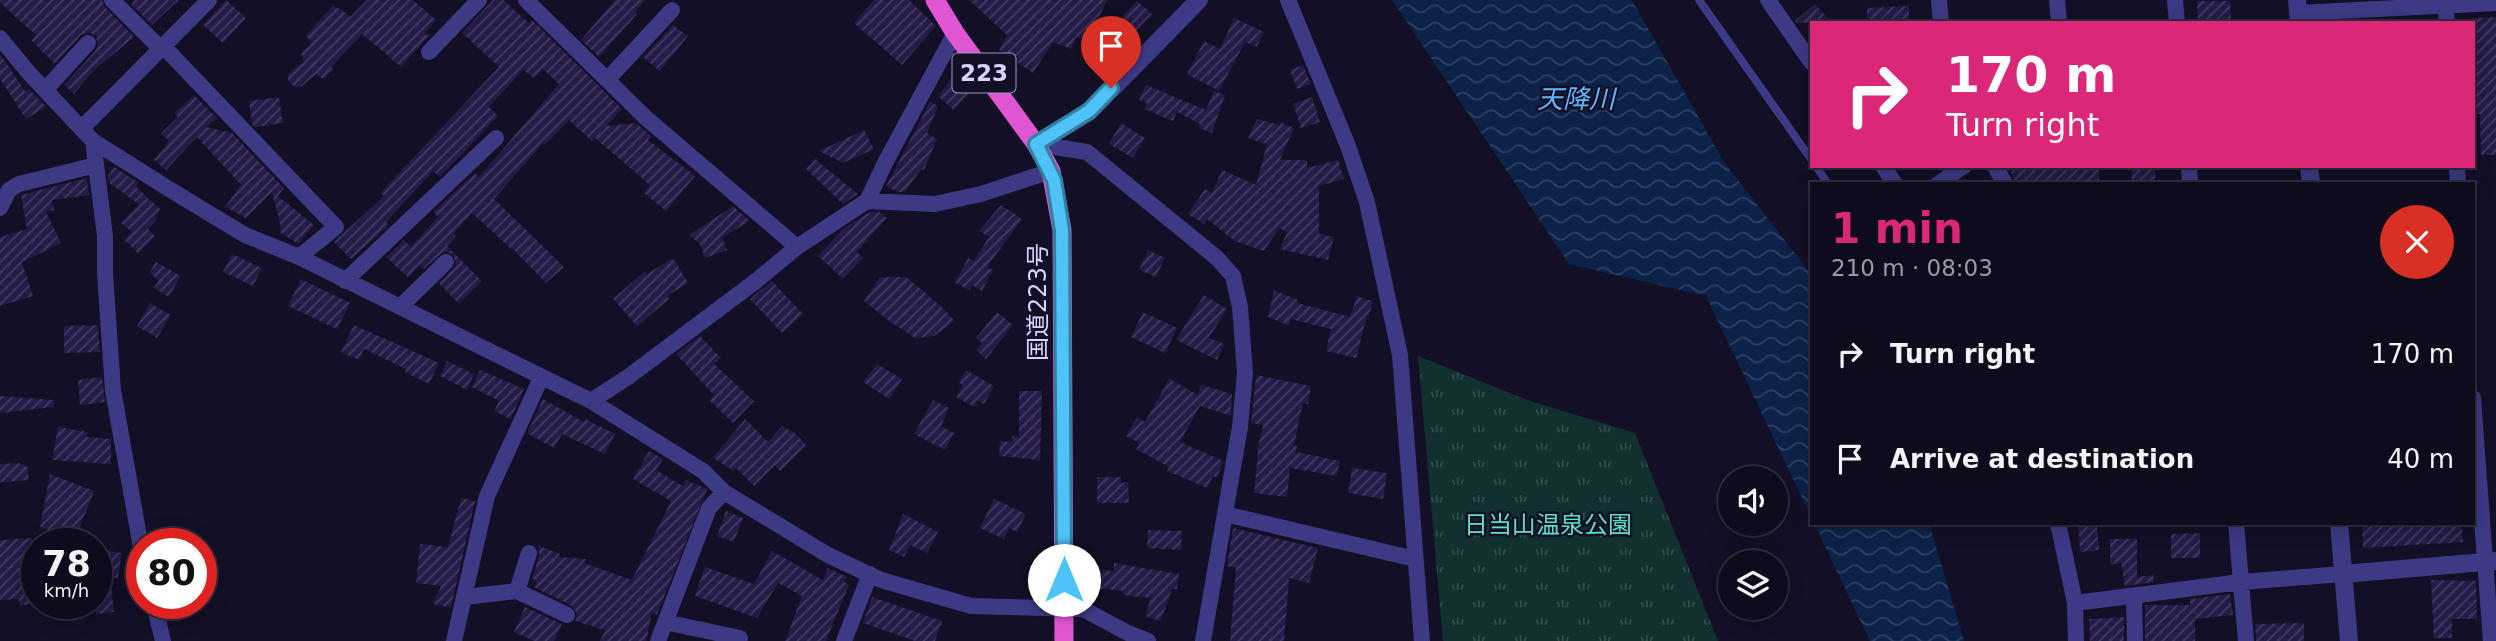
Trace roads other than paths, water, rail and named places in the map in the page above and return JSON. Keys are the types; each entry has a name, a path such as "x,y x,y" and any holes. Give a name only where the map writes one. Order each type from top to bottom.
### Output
{"highway":[{"name":"国道223号","path":"935,0 954,33 1036,144 1051,171 1062,230 1064,641"}],"street":[{"path":"112,0 163,48 336,227 299,257"},
{"path":"82,128 209,0"},
{"path":"429,52 479,0"},
{"path":"526,0 646,118 797,247"},
{"path":"1036,144 1089,111 1199,0"},
{"path":"1288,0 1348,146 1367,202 1400,355 1422,641"},
{"path":"1768,0 1810,61"},
{"path":"1939,0 1941,21"},
{"path":"2057,0 2059,21"},
{"path":"2175,0 2177,21"},
{"path":"2445,2 2447,21"},
{"path":"2298,12 2445,2 2496,3"},
{"path":"607,80 672,10"},
{"path":"591,401 628,377 756,282 797,247 867,201 954,33"},
{"path":"0,38 93,141 244,234 401,306 591,401 704,471 724,492 828,555 881,580 971,606 1083,608 1148,641"},
{"path":"45,90 88,43"},
{"path":"345,282 496,138"},
{"path":"93,141 105,236 113,390 138,528"},
{"path":"1036,144 1087,152 1217,258 1233,276 1240,307 1245,373 1240,427 1203,641"},
{"path":"0,208 9,190 19,184 96,165"},
{"path":"1941,182 1961,168"},
{"path":"867,201 935,204 981,194 1051,171"},
{"path":"401,306 446,262"},
{"path":"454,641 487,496 541,378"},
{"path":"2475,417 2490,562 2491,641"},
{"path":"658,641 709,508 724,492"},
{"path":"1225,514 1415,559"},
{"path":"2058,525 2075,603 2077,641"},
{"path":"2236,525 2246,641"},
{"path":"2339,525 2349,641"},
{"path":"517,591 529,553"},
{"path":"2075,603 2241,582 2490,562"},
{"path":"844,641 870,575"},
{"path":"465,597 517,591 566,615"},
{"path":"2134,596 2135,641"},
{"path":"158,619 163,641"},
{"path":"665,622 740,638 739,641"}],"lane":[{"path":"1699,0 1810,158"}],"water":[{"name":"天降川","path":"1392,0 1632,0 1724,162 1810,273 1810,515 1706,296 1569,264"},
{"path":"1815,525 1930,525 1964,641 1870,641"}],"park label":[{"name":"日当山温泉公園","path":"1548,525"}]}
